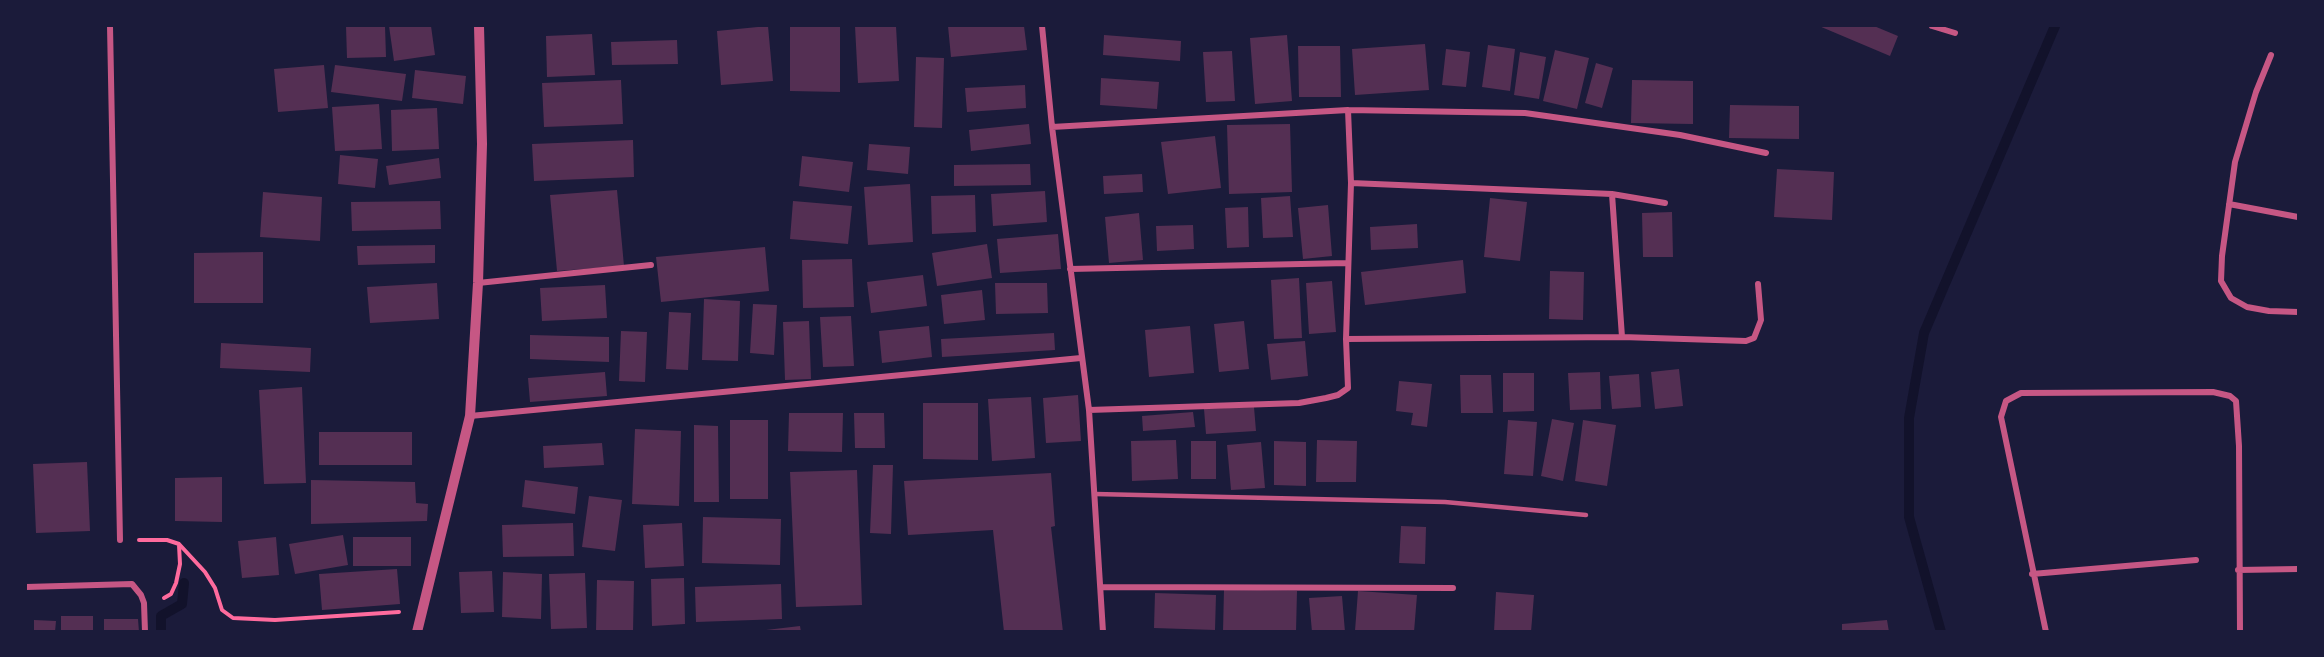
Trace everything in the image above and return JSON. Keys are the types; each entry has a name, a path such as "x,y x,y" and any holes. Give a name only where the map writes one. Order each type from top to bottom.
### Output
{"street":[{"path":"110,26 120,540"},
{"path":"417,632 470,416 482,144 479,26"},
{"path":"1042,26 1052,127 1089,410 1103,632"},
{"path":"1932,26 1955,33"},
{"path":"2271,55 2256,92 2235,162 2220,273 2226,293 2247,307 2269,311 2298,312"},
{"path":"1052,127 1348,110 1525,113 1680,135 1766,153"},
{"path":"1089,410 1299,403 1338,395 1348,388 1346,339 1350,183 1348,110"},
{"path":"1350,183 1612,194 1665,203"},
{"path":"1612,194 1622,337"},
{"path":"2229,204 2298,217"},
{"path":"1070,270 1348,263"},
{"path":"477,283 651,265"},
{"path":"1346,339 1622,337 1750,340 1754,338 1761,320 1758,284"},
{"path":"470,416 1081,358"},
{"path":"2046,632 2032,574 2001,417 2006,401 2021,393 2213,392 2230,396 2236,401 2239,446 2240,632"},
{"path":"2032,574 2196,560"},
{"path":"2238,570 2298,569"},
{"path":"26,587 127,584 137,589 144,603 145,632"},
{"path":"1101,587 1453,588"}],"lane":[{"path":"1095,494 1445,502 1586,515"}],"path":[{"path":"120,540 167,540 179,544 205,572 216,588 222,610 233,618 275,620 422,610"},
{"path":"144,603 164,599 171,594 180,564 179,544"}],"building":[{"path":"346,26 385,26 386,57 347,58"},
{"path":"389,26 431,26 435,55 394,61"},
{"path":"768,26 773,81 721,85 717,31"},
{"path":"790,26 840,26 840,92 790,91"},
{"path":"855,26 896,26 899,81 858,83"},
{"path":"948,26 1024,26 1027,50 951,57"},
{"path":"1819,26 1874,26 1898,36 1890,56"},
{"path":"592,34 595,75 547,77 546,36"},
{"path":"1104,35 1181,41 1180,61 1103,55"},
{"path":"1287,35 1292,101 1255,104 1250,38"},
{"path":"677,40 678,64 612,65 611,42"},
{"path":"1425,44 1429,90 1355,95 1352,49"},
{"path":"1488,45 1515,49 1510,91 1482,87"},
{"path":"1298,46 1340,46 1341,97 1299,97"},
{"path":"1446,49 1470,52 1466,87 1442,85"},
{"path":"1555,50 1589,58 1577,109 1543,101"},
{"path":"1232,51 1235,101 1206,102 1203,52"},
{"path":"1520,52 1546,57 1539,99 1514,95"},
{"path":"916,57 944,58 942,128 914,127"},
{"path":"1596,63 1613,68 1602,108 1585,103"},
{"path":"324,65 328,108 278,112 274,69"},
{"path":"335,65 406,74 402,101 331,92"},
{"path":"415,70 466,76 463,104 412,98"},
{"path":"1101,78 1159,82 1157,109 1100,105"},
{"path":"621,80 623,124 544,127 542,83"},
{"path":"1632,80 1693,81 1693,124 1631,123"},
{"path":"1025,85 1026,108 967,112 965,88"},
{"path":"379,104 382,149 335,151 332,107"},
{"path":"1730,105 1799,106 1799,139 1729,138"},
{"path":"437,108 439,149 392,151 391,110"},
{"path":"1029,124 1031,144 971,151 969,130"},
{"path":"1290,124 1292,192 1229,194 1227,125"},
{"path":"1215,136 1221,188 1168,194 1161,142"},
{"path":"633,140 634,177 534,181 532,144"},
{"path":"869,144 910,147 908,174 867,170"},
{"path":"340,155 378,159 375,188 338,184"},
{"path":"802,156 853,162 849,192 799,186"},
{"path":"439,158 441,178 389,185 386,166"},
{"path":"1030,164 1031,185 954,186 954,165"},
{"path":"1777,169 1834,172 1832,220 1774,217"},
{"path":"1142,174 1143,192 1104,194 1103,176"},
{"path":"910,184 913,242 868,245 864,187"},
{"path":"617,190 624,266 557,271 550,195"},
{"path":"1045,191 1047,222 993,226 991,194"},
{"path":"263,192 322,197 320,241 260,237"},
{"path":"975,195 976,232 932,234 931,196"},
{"path":"1290,196 1293,237 1263,238 1261,198"},
{"path":"1490,198 1527,202 1520,261 1484,257"},
{"path":"440,201 441,229 352,231 351,202"},
{"path":"793,201 852,206 848,244 790,239"},
{"path":"1328,205 1332,256 1303,259 1298,208"},
{"path":"1248,207 1249,247 1227,248 1225,208"},
{"path":"1672,212 1673,257 1643,257 1642,213"},
{"path":"1139,213 1143,260 1109,263 1105,217"},
{"path":"1417,224 1418,248 1371,250 1370,227"},
{"path":"1193,225 1194,249 1157,251 1156,226"},
{"path":"1058,234 1061,269 1000,273 997,239"},
{"path":"987,244 992,278 937,286 932,253"},
{"path":"435,245 435,263 358,265 357,246"},
{"path":"765,247 769,291 661,302 656,257"},
{"path":"263,252 263,303 194,303 194,253"},
{"path":"852,259 854,307 803,308 802,260"},
{"path":"1463,260 1466,293 1365,305 1361,272"},
{"path":"1550,271 1584,272 1583,320 1549,319"},
{"path":"923,275 927,306 871,313 867,282"},
{"path":"1299,278 1302,338 1274,339 1271,280"},
{"path":"1332,281 1336,332 1309,334 1306,283"},
{"path":"437,283 439,319 370,323 367,287"},
{"path":"995,283 1047,283 1048,313 996,314"},
{"path":"605,285 607,318 542,321 540,288"},
{"path":"982,290 985,320 944,324 941,295"},
{"path":"704,299 740,301 738,361 702,360"},
{"path":"753,304 777,305 774,355 750,353"},
{"path":"669,312 691,313 688,370 666,369"},
{"path":"851,316 854,366 823,367 820,317"},
{"path":"809,321 811,379 785,380 783,322"},
{"path":"1244,321 1249,369 1219,372 1214,324"},
{"path":"929,326 932,357 882,363 879,331"},
{"path":"1190,326 1194,373 1149,377 1145,330"},
{"path":"621,331 647,332 645,382 619,381"},
{"path":"1054,333 1055,350 942,357 941,339"},
{"path":"530,335 609,337 609,362 530,359"},
{"path":"1305,341 1308,376 1271,380 1267,344"},
{"path":"221,343 311,348 310,372 220,368"},
{"path":"1679,369 1683,406 1655,409 1651,372"},
{"path":"605,372 607,396 530,402 528,378"},
{"path":"1600,372 1601,409 1570,410 1568,373"},
{"path":"1503,373 1534,373 1534,411 1503,412"},
{"path":"1639,374 1641,407 1612,409 1609,376"},
{"path":"1460,375 1491,375 1493,413 1461,413"},
{"path":"1399,381 1432,384 1427,427 1411,425 1413,413 1396,411"},
{"path":"302,387 306,483 264,484 259,390"},
{"path":"1078,395 1081,441 1046,443 1043,398"},
{"path":"1031,397 1035,458 992,461 988,399"},
{"path":"923,403 978,403 978,460 923,459"},
{"path":"1254,407 1256,431 1206,434 1204,409"},
{"path":"1193,412 1195,427 1143,431 1142,416"},
{"path":"789,413 843,413 842,452 788,451"},
{"path":"854,413 884,413 885,448 855,448"},
{"path":"1552,419 1574,423 1563,481 1541,476"},
{"path":"730,420 768,420 768,499 730,499"},
{"path":"1508,420 1537,422 1533,476 1504,474"},
{"path":"1583,420 1616,425 1607,486 1575,481"},
{"path":"694,425 718,426 719,502 694,502"},
{"path":"635,429 681,431 679,506 632,504"},
{"path":"319,432 412,432 412,465 319,465"},
{"path":"1176,440 1178,479 1132,481 1131,441"},
{"path":"1317,440 1357,441 1356,482 1316,482"},
{"path":"1191,441 1216,441 1216,479 1191,479"},
{"path":"1274,441 1306,442 1306,486 1274,485"},
{"path":"1261,442 1265,488 1231,490 1227,445"},
{"path":"602,443 604,465 544,468 543,446"},
{"path":"87,462 90,531 36,533 33,464"},
{"path":"873,465 893,465 891,534 870,533"},
{"path":"857,470 862,605 796,607 790,472"},
{"path":"1051,473 1055,526 1051,527 1063,632 1004,632 993,530 908,535 904,481"},
{"path":"222,477 222,522 175,521 175,478"},
{"path":"311,480 415,482 416,503 428,504 427,521 311,524"},
{"path":"525,480 578,487 575,514 522,507"},
{"path":"589,496 622,500 615,551 582,547"},
{"path":"703,517 781,519 780,565 702,563"},
{"path":"573,523 574,556 503,557 502,525"},
{"path":"682,523 684,566 645,568 643,525"},
{"path":"1401,526 1426,527 1425,564 1399,563"},
{"path":"343,535 348,565 295,574 289,544"},
{"path":"276,537 279,575 242,578 238,541"},
{"path":"353,537 411,537 411,566 353,566"},
{"path":"397,569 400,604 322,610 319,574"},
{"path":"492,571 494,612 461,613 459,572"},
{"path":"503,572 542,574 541,619 502,617"},
{"path":"585,573 587,628 551,629 549,574"},
{"path":"684,578 685,624 652,626 651,579"},
{"path":"597,580 634,581 633,632 596,631"},
{"path":"781,584 782,619 696,622 695,587"},
{"path":"1224,589 1297,591 1296,632 1223,632"},
{"path":"1358,591 1417,595 1414,632 1355,631"},
{"path":"1496,592 1534,595 1531,632 1494,632"},
{"path":"1155,593 1216,595 1215,630 1154,628"},
{"path":"1342,596 1345,632 1312,632 1309,598"},
{"path":"61,616 93,616 93,632 61,632"},
{"path":"104,619 138,619 139,632 104,632"},
{"path":"34,620 56,621 55,632 34,632"},
{"path":"1887,620 1889,632 1842,632 1842,624"},
{"path":"800,626 801,632 766,632 766,630"}],"waterway":[{"path":"1941,632 1909,517 1909,418 1924,333 2055,26"},
{"path":"161,632 161,616 182,604 184,583"}]}
